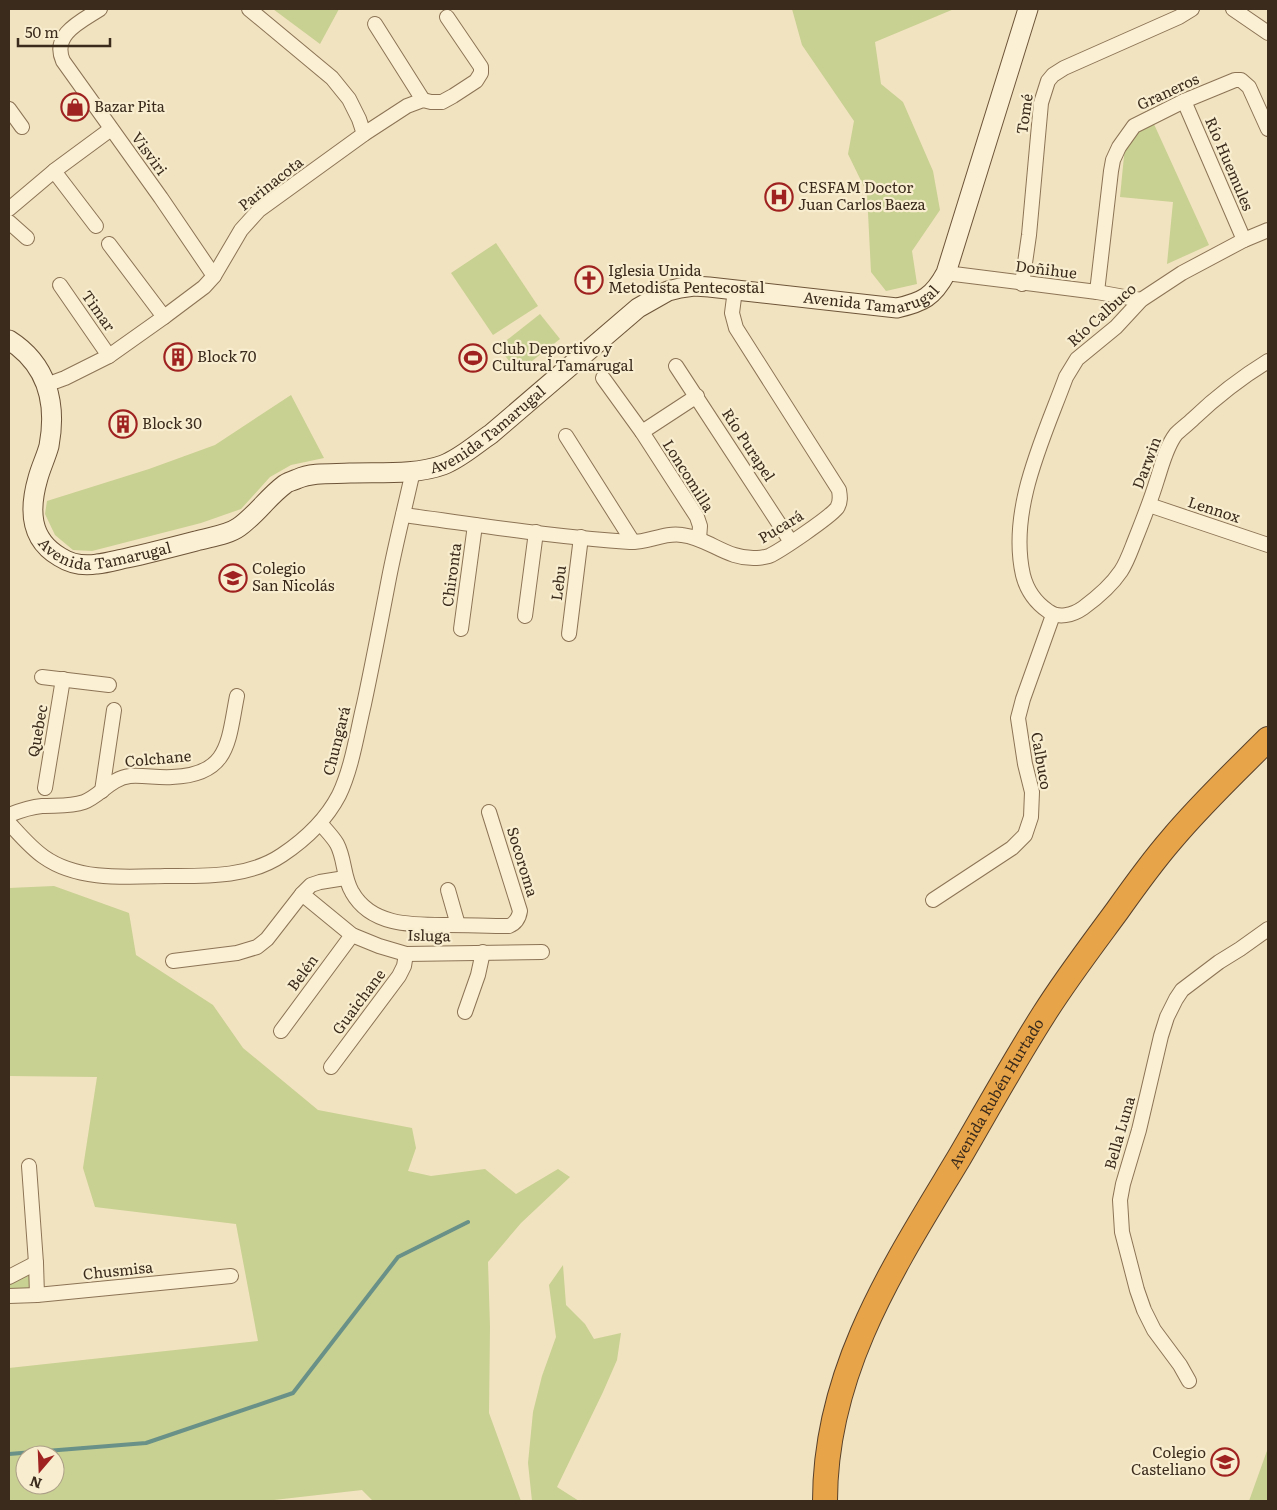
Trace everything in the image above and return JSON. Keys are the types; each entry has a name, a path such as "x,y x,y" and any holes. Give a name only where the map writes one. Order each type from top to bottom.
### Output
{"highway":[{"name":"Avenida Rubén Hurtado","path":"825,1501 830,1438 848,1368 870,1314 901,1255 1038,1023 1084,956 1172,839 1204,802 1268,739"},
{"name":"Avenida Rubén Hurtado","path":"839,1501 846,1436 861,1374 886,1313 915,1258 1044,1039 1082,982 1183,846 1219,806 1268,757"}],"street":[{"name":"Visviri","path":"100,9 69,30 63,38 60,54 63,61 214,276"},
{"path":"249,9 332,78 349,99 364,134"},
{"name":"Avenida Tamarugal","path":"9,340 35,364 46,385 51,406 51,426 48,447 33,500 32,518 39,536 48,549 66,560 82,564 96,564 163,550 221,534 239,527 284,485 300,477 321,474 430,469 445,464 468,451 491,434 638,308 668,291 694,286 897,308 920,302 934,292 946,273 1028,9"},
{"name":"Tomé","path":"1022,284 1029,235 1041,103 1048,82 1053,75 1064,68 1179,17 1192,9"},
{"path":"1233,9 1268,33"},
{"path":"375,24 423,100 442,102 476,81 481,72 479,62 447,17"},
{"name":"Graneros","path":"1097,292 1111,171 1119,147 1134,126 1184,101 1231,81 1240,80 1249,87 1268,129"},
{"name":"Parinacota","path":"46,385 65,378 109,356 204,287 214,276 241,230 259,210 364,134 407,106 423,100"},
{"name":"Río Huemules","path":"1184,101 1244,240"},
{"path":"9,109 22,127"},
{"path":"11,203 111,128"},
{"path":"54,171 96,226"},
{"path":"9,222 27,238"},
{"name":"Río Calbuco","path":"1054,615 1032,597 1026,585 1020,558 1019,538 1024,498 1031,470 1066,377 1076,359 1116,327 1141,300 1182,273 1244,240 1268,230"},
{"path":"110,244 164,317"},
{"name":"Doñihue","path":"946,273 1097,292 1141,300"},
{"name":"Timar","path":"60,285 109,356"},
{"name":"Pucará","path":"404,515 475,525 633,542 673,534 699,539 732,555 757,558 767,557 792,542 837,507 840,500 839,490 736,328 732,313 735,290"},
{"name":"Darwin","path":"1054,615 1064,615 1077,611 1097,598 1112,583 1122,569 1149,505 1167,450 1176,435 1207,406 1268,361"},
{"name":"Río Purapel","path":"676,366 792,542"},
{"name":"Loncomilla","path":"603,378 642,432 697,517 700,526 699,539"},
{"name":"Loncomilla","path":"642,432 697,396"},
{"path":"566,436 633,542"},
{"name":"Chungará","path":"9,823 44,858 72,870 106,876 216,876 242,872 281,856 304,839 330,810 346,780 375,657 413,471"},
{"name":"Lennox","path":"1149,505 1268,545"},
{"name":"Chironta","path":"461,629 475,525"},
{"path":"525,616 536,532"},
{"name":"Lebu","path":"569,634 581,537"},
{"name":"Calbuco","path":"933,900 1012,848 1025,835 1031,817 1032,792 1025,764 1018,718 1023,699 1054,615"},
{"path":"42,677 110,685"},
{"name":"Quebec","path":"45,788 64,680"},
{"name":"Colchane","path":"9,815 31,808 64,806 91,800 115,781 128,776 174,777 198,773 212,766 222,756 227,746 238,696"},
{"path":"102,791 114,710"},
{"name":"Socoroma","path":"489,812 520,911 517,920"},
{"name":"Isluga","path":"320,823 337,844 345,878 352,892 360,904 374,915 405,924 428,926 509,926 517,920"},
{"path":"173,961 237,954 258,946 267,939 302,894 311,886 320,882 345,878"},
{"path":"448,890 458,925"},
{"name":"Isluga","path":"302,894 352,935 406,954 542,952"},
{"name":"Bella Luna","path":"1189,1381 1180,1365 1154,1330 1144,1310 1124,1240 1120,1219 1120,1200 1161,1036 1167,1017 1176,999 1182,990 1268,929"},
{"name":"Belén","path":"281,1031 352,935"},
{"path":"465,1012 478,975 483,952"},
{"name":"Guaichane","path":"331,1067 399,976 404,966 406,954"},
{"path":"28,1166 37,1295"},
{"path":"9,1277 36,1263"},
{"name":"Chusmisa","path":"9,1296 37,1295 231,1276"}],"green space":[{"path":"273,9 339,9 320,44"},
{"path":"792,9 954,9 875,42 881,84 903,102 933,171 940,210 912,251 917,284 886,291 871,272 867,193 848,154 854,121 802,45"},
{"path":"1153,122 1209,245 1167,264 1173,202 1120,197 1125,146 1136,130"},
{"path":"496,243 538,306 493,335 451,273"},
{"path":"540,314 560,339 518,372 498,347"},
{"path":"291,395 324,458 291,465 270,477 241,509 201,523 92,551 73,550 55,535 45,514 47,501 149,469 215,445"},
{"path":"54,886 129,913 136,955 213,1005 243,1048 318,1110 412,1128 416,1148 408,1171 431,1176 485,1169 516,1194 558,1169 570,1177 521,1223 488,1262 490,1327 489,1413 521,1501 373,1501 362,1490 265,1501 9,1501 9,1368 258,1341 236,1224 95,1207 83,1168 97,1077 9,1076 9,888"},
{"path":"563,1265 566,1305 585,1324 594,1339 621,1333 617,1360 557,1487 579,1501 532,1501 528,1463 533,1412 542,1376 556,1337 549,1285"},
{"path":"32,1270 33,1292 9,1292 9,1280"},
{"path":"1268,1448 1268,1501 1249,1501"}],"waterway":[{"path":"9,1454 146,1443 293,1393 398,1257 468,1222"}],"place":[{"name":"Bazar Pita","path":"75,107"},
{"name":"CESFAM Doctor Juan Carlos Baeza","path":"779,197"},
{"name":"Iglesia Unida Metodista Pentecostal","path":"589,280"},
{"name":"Block 70","path":"178,357"},
{"name":"Club Deportivo y Cultural Tamarugal","path":"473,358"},
{"name":"Block 30","path":"123,424"},
{"name":"Colegio San Nicolás","path":"233,578"},
{"name":"Colegio Casteliano","path":"1225,1462"}]}
